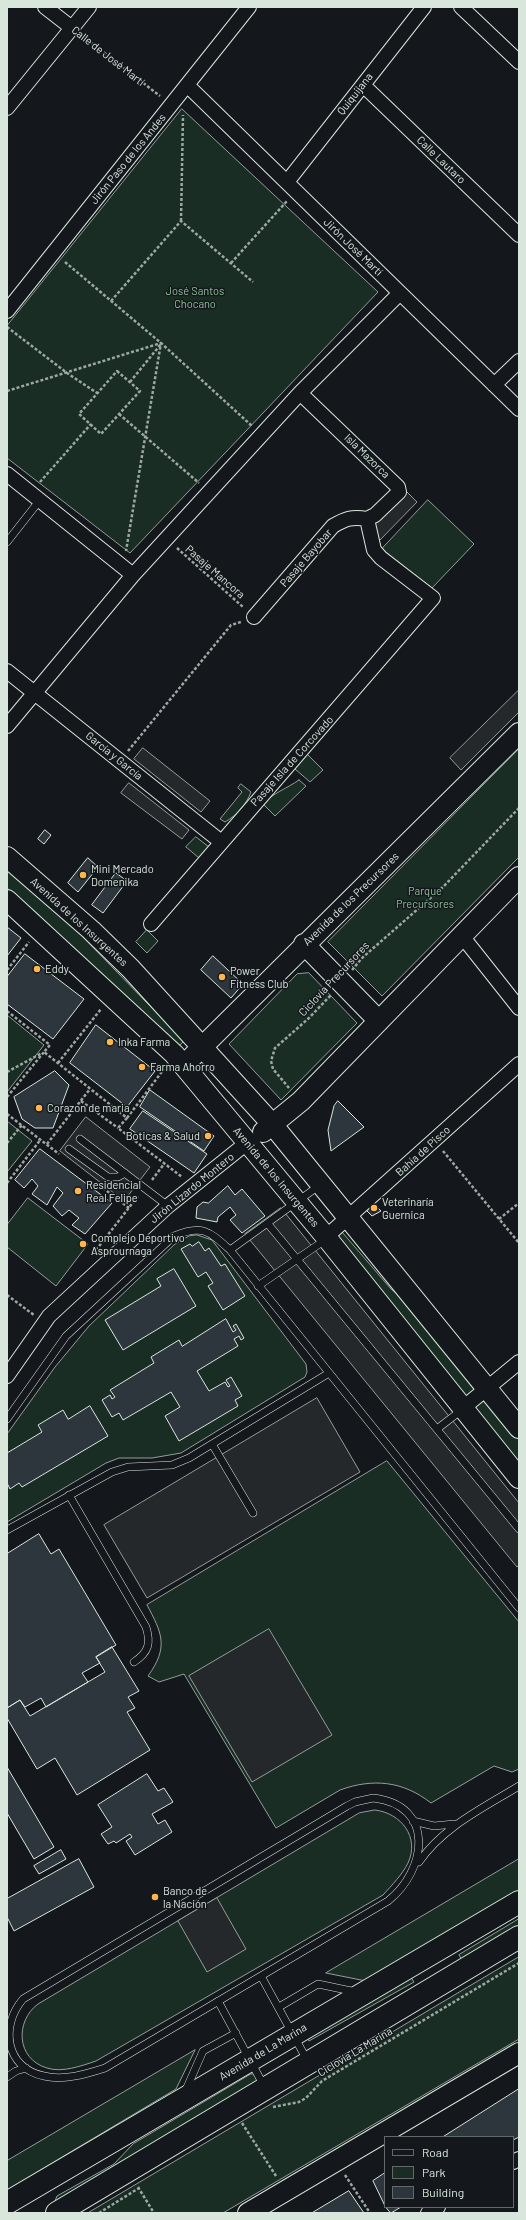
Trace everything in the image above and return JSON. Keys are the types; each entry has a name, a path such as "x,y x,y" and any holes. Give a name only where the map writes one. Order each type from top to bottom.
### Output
{"main road":[{"name":"Avenida de los Precursores","path":"184,1066 304,944 519,733"},
{"name":"Avenida de los Insurgentes","path":"7,857 120,959 272,1124 486,1390 519,1428"},
{"path":"248,1142 301,1101 519,878"},
{"name":"Avenida de los Insurgentes","path":"7,900 112,996 184,1066 327,1237 519,1478"},
{"path":"304,944 379,1021"},
{"path":"463,1970 456,1969 452,1965 448,1959 450,1953 506,1917 519,1903"},
{"name":"Avenida de La Marina","path":"7,2204 407,1967 519,1903"},
{"path":"113,2141 112,2147 103,2159 55,2186 45,2198 50,2206 65,2208 133,2179 240,2120 265,2088 519,1937"},
{"path":"407,1967 420,1968 426,1972 427,1983 416,1998"},
{"path":"248,2213 519,2053"},
{"path":"7,2208 13,2207 22,2213"}],"street":[{"name":"Calle de José Martí","path":"45,7 72,28"},
{"path":"7,108 89,7"},
{"name":"Jirón Paso de los Andes","path":"7,311 249,7"},
{"name":"Quiquijana","path":"291,186 363,85 424,7"},
{"path":"461,7 519,62"},
{"name":"Calle Lautaro","path":"363,85 519,235"},
{"name":"Jirón José Martí","path":"185,87 291,186 519,409"},
{"path":"7,726 128,571 166,539 300,393 400,293"},
{"path":"494,385 519,361"},
{"name":"Isla Mazorca","path":"300,393 398,487 399,492 375,516 366,519"},
{"path":"7,474 128,571"},
{"name":"Pasaje Bayobar","path":"254,617 333,526 348,518 356,517 366,519"},
{"name":"Pasaje Isla de Corcovado","path":"151,924 220,841 330,718 433,598 381,558 374,550 366,519"},
{"name":"García y García","path":"7,671 220,841"},
{"path":"462,936 519,1008"},
{"name":"Bahía de Pisco","path":"327,1237 519,1064"},
{"name":"Jirón Lizardo Montero","path":"7,1376 44,1322 168,1206 248,1142"},
{"path":"463,1408 519,1362"}],"lane":[{"path":"7,542 35,496"},
{"path":"80,1139 168,1206"},
{"path":"69,1149 108,1177 118,1177 125,1173"},
{"path":"230,1250 298,1203 320,1185"},
{"path":"268,1224 519,1528"},
{"path":"7,1419 66,1336 174,1236 189,1229 204,1230 217,1238 230,1250 519,1608"},
{"path":"258,1286 327,1237"},
{"path":"7,1530 112,1472 128,1467 172,1465 189,1458 329,1373"},
{"path":"437,1429 463,1408"},
{"path":"212,1444 253,1513"},
{"path":"69,1496 146,1627 150,1639 148,1649 143,1657 134,1662"},
{"path":"415,1868 419,1847 417,1827 406,1812 391,1802 373,1798 355,1802 31,1993 23,1999 14,2011 9,2025 8,2034 14,2053 26,2068 44,2077 84,2075 105,2068 388,1901 404,1886 415,1868 436,1841 462,1821 519,1786"},
{"path":"413,1820 434,1826 447,1826 462,1821"},
{"path":"261,1976 308,2062"},
{"path":"279,2007 318,1984 362,1994"},
{"path":"218,2001 265,2088"},
{"path":"181,2101 203,2051 236,2033"},
{"path":"7,2077 16,2071 26,2068"}],"path":[{"name":"Calle de José Martí","path":"72,28 171,105"},
{"path":"111,301 181,220 185,87"},
{"path":"231,264 291,186"},
{"path":"181,220 253,282"},
{"path":"54,252 161,343 262,435"},
{"path":"7,327 97,393"},
{"path":"7,391 161,343"},
{"path":"130,382 161,343"},
{"path":"128,571 146,436 161,343"},
{"path":"117,371 130,382 140,391 101,434 79,414 117,371"},
{"path":"119,414 210,491"},
{"path":"35,496 91,424"},
{"name":"Pasaje Mancora","path":"166,539 254,617"},
{"path":"120,761 231,625 254,617"},
{"name":"Ciclovía Precursores","path":"301,1101 273,1069 271,1061 275,1048 309,1018 342,983 362,958 442,887 519,808"},
{"path":"7,970 31,940"},
{"path":"58,1063 112,996"},
{"path":"7,1011 50,1045 7,1097"},
{"path":"44,1052 127,1118"},
{"path":"7,1072 44,1052"},
{"path":"118,1128 164,1068"},
{"path":"47,1144 90,1089"},
{"path":"81,1101 186,1180"},
{"path":"7,1114 41,1139 7,1183"},
{"path":"7,1143 22,1125"},
{"path":"434,1140 519,1243"},
{"path":"90,1258 164,1164"},
{"path":"499,1219 519,1203"},
{"path":"7,1295 44,1322"},
{"name":"Ciclovía La Marina","path":"266,2110 306,2098 322,2081 519,1963"},
{"path":"240,2120 286,2191"},
{"path":"336,2161 370,2213"},
{"path":"133,2179 145,2184"},
{"path":"99,2213 133,2179"},
{"path":"133,2179 154,2213"}],"green space":[{"name":"José Santos Chocano","path":"182,109 378,292 130,553 7,458 7,326"},
{"path":"428,500 474,544 432,588 382,549"},
{"name":"Parque Precursores","path":"519,749 519,857 382,996 328,942"},
{"path":"307,754 323,770 310,782 295,769"},
{"path":"299,780 306,786 275,816 263,804 275,794"},
{"path":"241,784 251,792 241,809 225,822 220,819 242,792 238,788"},
{"path":"196,837 209,847 199,858 186,847"},
{"path":"7,868 82,936 184,1041 177,1048 32,909 7,888"},
{"path":"147,930 158,941 147,953 136,942"},
{"path":"309,973 357,1023 281,1100 229,1044 297,974"},
{"path":"7,1015 44,1045 7,1092"},
{"path":"7,1121 32,1141 7,1172"},
{"path":"28,1198 88,1244 56,1286 7,1247 7,1225"},
{"path":"342,1232 391,1289 408,1303 519,1440 519,1464 336,1238"},
{"path":"197,1235 212,1240 306,1364 307,1372 305,1377 181,1453 152,1458 119,1458 106,1463 7,1522 7,1434 55,1367 89,1326 175,1244 189,1236"},
{"path":"387,1461 519,1622 519,1769 512,1772 494,1766 431,1803 410,1790 399,1786 376,1783 352,1786 340,1790 276,1828 184,1674 159,1682 148,1676 159,1657 161,1640 156,1624 147,1605"},
{"path":"375,1810 384,1812 400,1821 406,1828 412,1844 411,1853 406,1867 397,1880 383,1895 96,2061 59,2070 47,2068 29,2057 24,2048 22,2039 23,2029 25,2020 38,2004 359,1813"},
{"path":"519,1859 519,1891 366,1981 326,1973"},
{"path":"519,1919 519,1930 463,1962 459,1955"},
{"path":"519,1957 519,2039 223,2213 88,2213"},
{"path":"409,1974 414,1982 309,2041 305,2034"},
{"path":"195,2050 176,2089 7,2190 7,2161"},
{"path":"251,2074 254,2074 257,2081 59,2203 55,2201 57,2196 114,2164 133,2144"}],"shaded area":[{"path":"405,490 417,502 380,540 368,528"},
{"path":"519,690 519,712 461,770 450,758"},
{"path":"143,748 210,801 201,812 134,759"},
{"path":"129,783 189,830 182,839 121,793"},
{"path":"86,1117 150,1167 124,1201 60,1151"},
{"path":"281,1208 519,1503 519,1565 517,1567 245,1234"},
{"path":"317,1398 360,1472 147,1598 104,1525"},
{"path":"269,1629 332,1735 252,1782 189,1676"},
{"path":"217,1898 246,1949 207,1972 178,1921"}],"building":[{"path":"45,830 51,835 44,844 38,839"},
{"name":"Mini Mercado Domenika","path":"88,858 98,867 78,892 68,883"},
{"path":"116,873 127,881 103,913 92,905"},
{"path":"7,927 21,938 7,956"},
{"path":"25,954 84,999 53,1039 7,1004 7,977"},
{"name":"Power Fitness Club","path":"213,956 243,984 231,998 201,970"},
{"path":"96,1025 155,1071 127,1107 70,1063"},
{"name":"Corazon de maria","path":"55,1071 69,1085 53,1128 35,1128 22,1119 14,1097"},
{"path":"150,1090 214,1136 204,1151 140,1107"},
{"path":"338,1101 364,1127 331,1151 328,1130 334,1106"},
{"path":"143,1111 207,1154 194,1173 130,1129"},
{"name":"Residencial Real Felipe","path":"40,1149 112,1203 85,1234 72,1225 79,1218 69,1210 62,1216 53,1206 63,1193 57,1187 47,1205 32,1194 38,1186 32,1179 24,1188 15,1180"},
{"path":"228,1186 235,1195 242,1189 265,1216 242,1233 230,1220 236,1215 230,1207 218,1217 217,1222 196,1218 197,1207 203,1202 208,1203"},
{"name":"Veterinaría Guernica","path":"374,1204 381,1211 372,1216 367,1211"},
{"path":"199,1242 205,1251 209,1248 221,1266 225,1264 245,1296 223,1310 208,1286 213,1283 206,1272 198,1277 181,1249 190,1244 192,1246"},
{"path":"174,1269 196,1306 123,1350 105,1320 161,1286 157,1279"},
{"path":"226,1319 233,1332 236,1330 233,1326 236,1324 244,1338 241,1340 239,1336 234,1339 238,1346 197,1371 209,1391 225,1382 228,1387 230,1386 226,1380 231,1377 242,1396 235,1400 238,1406 179,1441 165,1416 180,1407 171,1392 123,1420 119,1413 112,1417 102,1400 110,1395 112,1399 115,1397 110,1390 154,1363 151,1357 179,1340 182,1346"},
{"path":"90,1406 108,1436 22,1487 19,1483 10,1489 7,1483 7,1453 42,1432 38,1425 63,1410 68,1419"},
{"path":"39,1534 51,1554 59,1549 116,1645 96,1657 100,1663 82,1673 88,1682 46,1707 41,1698 25,1707 20,1700 7,1708 7,1554"},
{"path":"112,1647 139,1691 128,1697 135,1708 127,1712 150,1750 77,1795 55,1758 37,1769 7,1718 7,1708 20,1700 30,1716 105,1672 96,1657"},
{"path":"7,1767 54,1847 34,1859 7,1813"},
{"path":"147,1774 158,1791 164,1788 173,1802 152,1814 158,1824 165,1820 172,1832 135,1855 126,1841 132,1837 130,1834 116,1843 114,1841 108,1844 101,1834 112,1827 98,1805"},
{"path":"61,1850 66,1859 39,1874 34,1866"},
{"path":"79,1859 94,1887 14,1931 7,1917 7,1899"},
{"path":"519,2089 519,2137 514,2140 514,2136 445,2136"},
{"path":"384,2174 384,2204 373,2181"},
{"path":"349,2191 364,2213 312,2213"},
{"path":"387,2208 399,2208 391,2213"}],"place":[{"name":"Mini Mercado Domenika","path":"83,875"},
{"name":"Eddy","path":"37,969"},
{"name":"Power Fitness Club","path":"222,977"},
{"name":"Inka Farma","path":"110,1042"},
{"name":"Farma Ahorro","path":"142,1067"},
{"name":"Corazon de maria","path":"39,1108"},
{"name":"Boticas & Salud","path":"208,1136"},
{"name":"Residencial Real Felipe","path":"78,1191"},
{"name":"Veterinaría Guernica","path":"374,1208"},
{"name":"Complejo Deportivo Asprournaga","path":"83,1244"},
{"name":"Banco de la Nación","path":"155,1897"}]}
